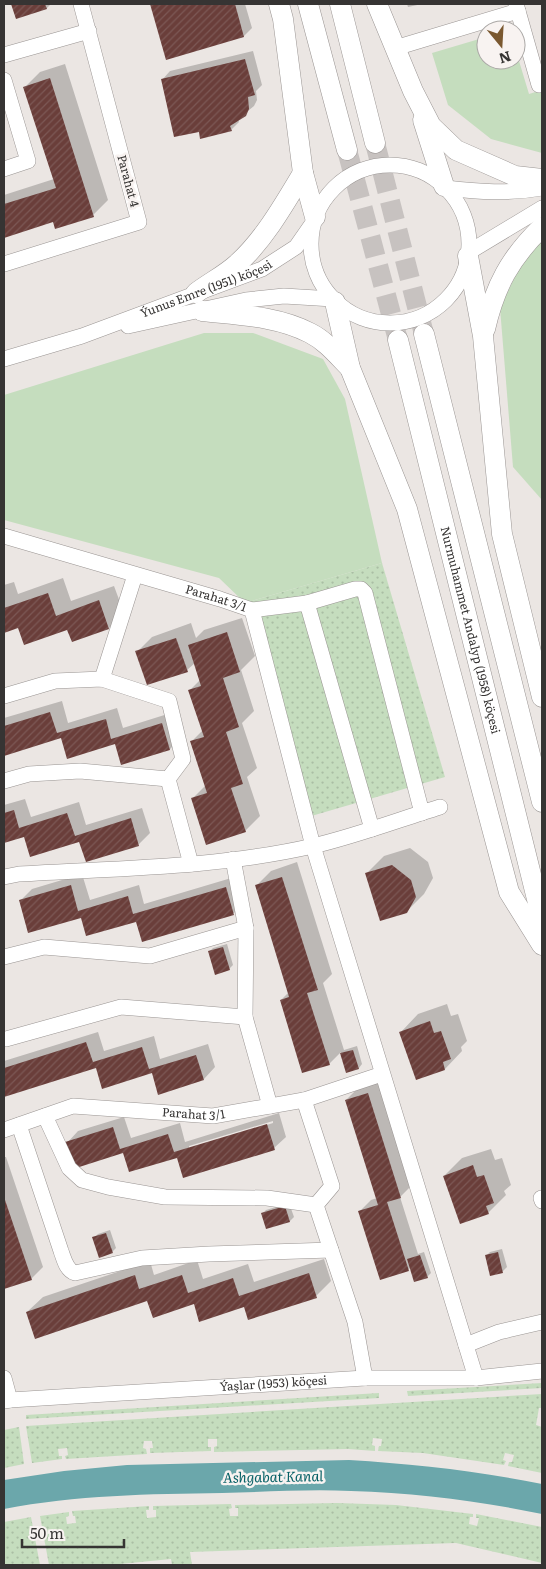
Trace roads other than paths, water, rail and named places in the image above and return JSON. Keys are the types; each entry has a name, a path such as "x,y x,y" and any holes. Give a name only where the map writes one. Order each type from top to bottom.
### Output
{"main road":[{"path":"279,4 283,19 303,173 315,219"},
{"path":"308,4 348,150"},
{"path":"340,4 375,143"},
{"path":"377,4 393,47 417,101 431,126 456,150 515,176 542,179"},
{"path":"417,101 445,187"},
{"path":"199,302 238,263 270,225 303,173"},
{"path":"483,336 490,306 508,268 525,244 542,227"},
{"path":"469,254 483,336 502,534 542,697"},
{"path":"334,300 350,368 407,509 510,892 542,945"},
{"path":"199,302 277,320 312,333 331,348 350,368"},
{"path":"424,334 542,802"},
{"name":"Nurmuhammet Andalyp (1958) köçesi","path":"398,340 542,919"}],"street":[{"name":"Parahat 4","path":"4,264 139,222 81,4"},
{"path":"405,45 517,8 539,85 542,84"},
{"path":"4,56 89,31"},
{"path":"4,80 28,161 4,169"},
{"path":"397,165 422,171 445,187 455,198 463,213 468,229 469,254 462,278 447,299 428,314 404,322 379,323 356,315 334,300 323,288 315,271 311,253 311,235 315,219 328,194 347,177 371,167 397,165"},
{"path":"445,187 489,192 520,192 542,188"},
{"path":"469,254 542,208"},
{"name":"Ýunus Emre (1951) köçesi","path":"4,359 199,302 262,269 296,247 315,219"},
{"name":"Ýunus Emre (1951) köçesi","path":"199,302 284,296 334,300"},
{"name":"Parahat 3/1","path":"4,536 252,610 313,846 476,1378"},
{"path":"102,679 135,575"},
{"path":"252,610 307,603 355,589 361,589 365,593 422,813"},
{"path":"307,603 372,829"},
{"path":"4,696 55,681 102,679 169,701 183,759 168,779"},
{"path":"4,781 29,774 80,771 168,779"},
{"path":"168,779 191,864"},
{"path":"4,877 19,874 191,864 233,859 313,846 440,807"},
{"path":"233,859 246,928 245,1017 270,1106"},
{"path":"4,957 44,947 150,956 246,928"},
{"path":"4,1037 121,1007 245,1017"},
{"name":"Parahat 3/1","path":"4,1130 73,1106 213,1116 304,1100 382,1074"},
{"path":"304,1100 332,1186 316,1204"},
{"path":"45,1116 68,1168 82,1180 108,1187 165,1197 267,1198 316,1204"},
{"path":"19,1125 61,1251 68,1269 75,1274 142,1258 331,1250"},
{"path":"316,1204 355,1322 365,1378"},
{"path":"466,1345 499,1332 542,1322"},
{"name":"Ýaşlar (1953) köçesi","path":"7,1400 365,1378 476,1378 542,1371"},
{"path":"4,1378 7,1400"}],"water":[{"name":"Ashgabat Kanal","path":"349,1460 446,1469 542,1484 542,1514 447,1498 335,1490 113,1496 31,1504 4,1509 4,1480 64,1471 127,1465"}],"tunnel":[{"path":"375,143 424,334"},
{"path":"347,150 398,340"}]}
